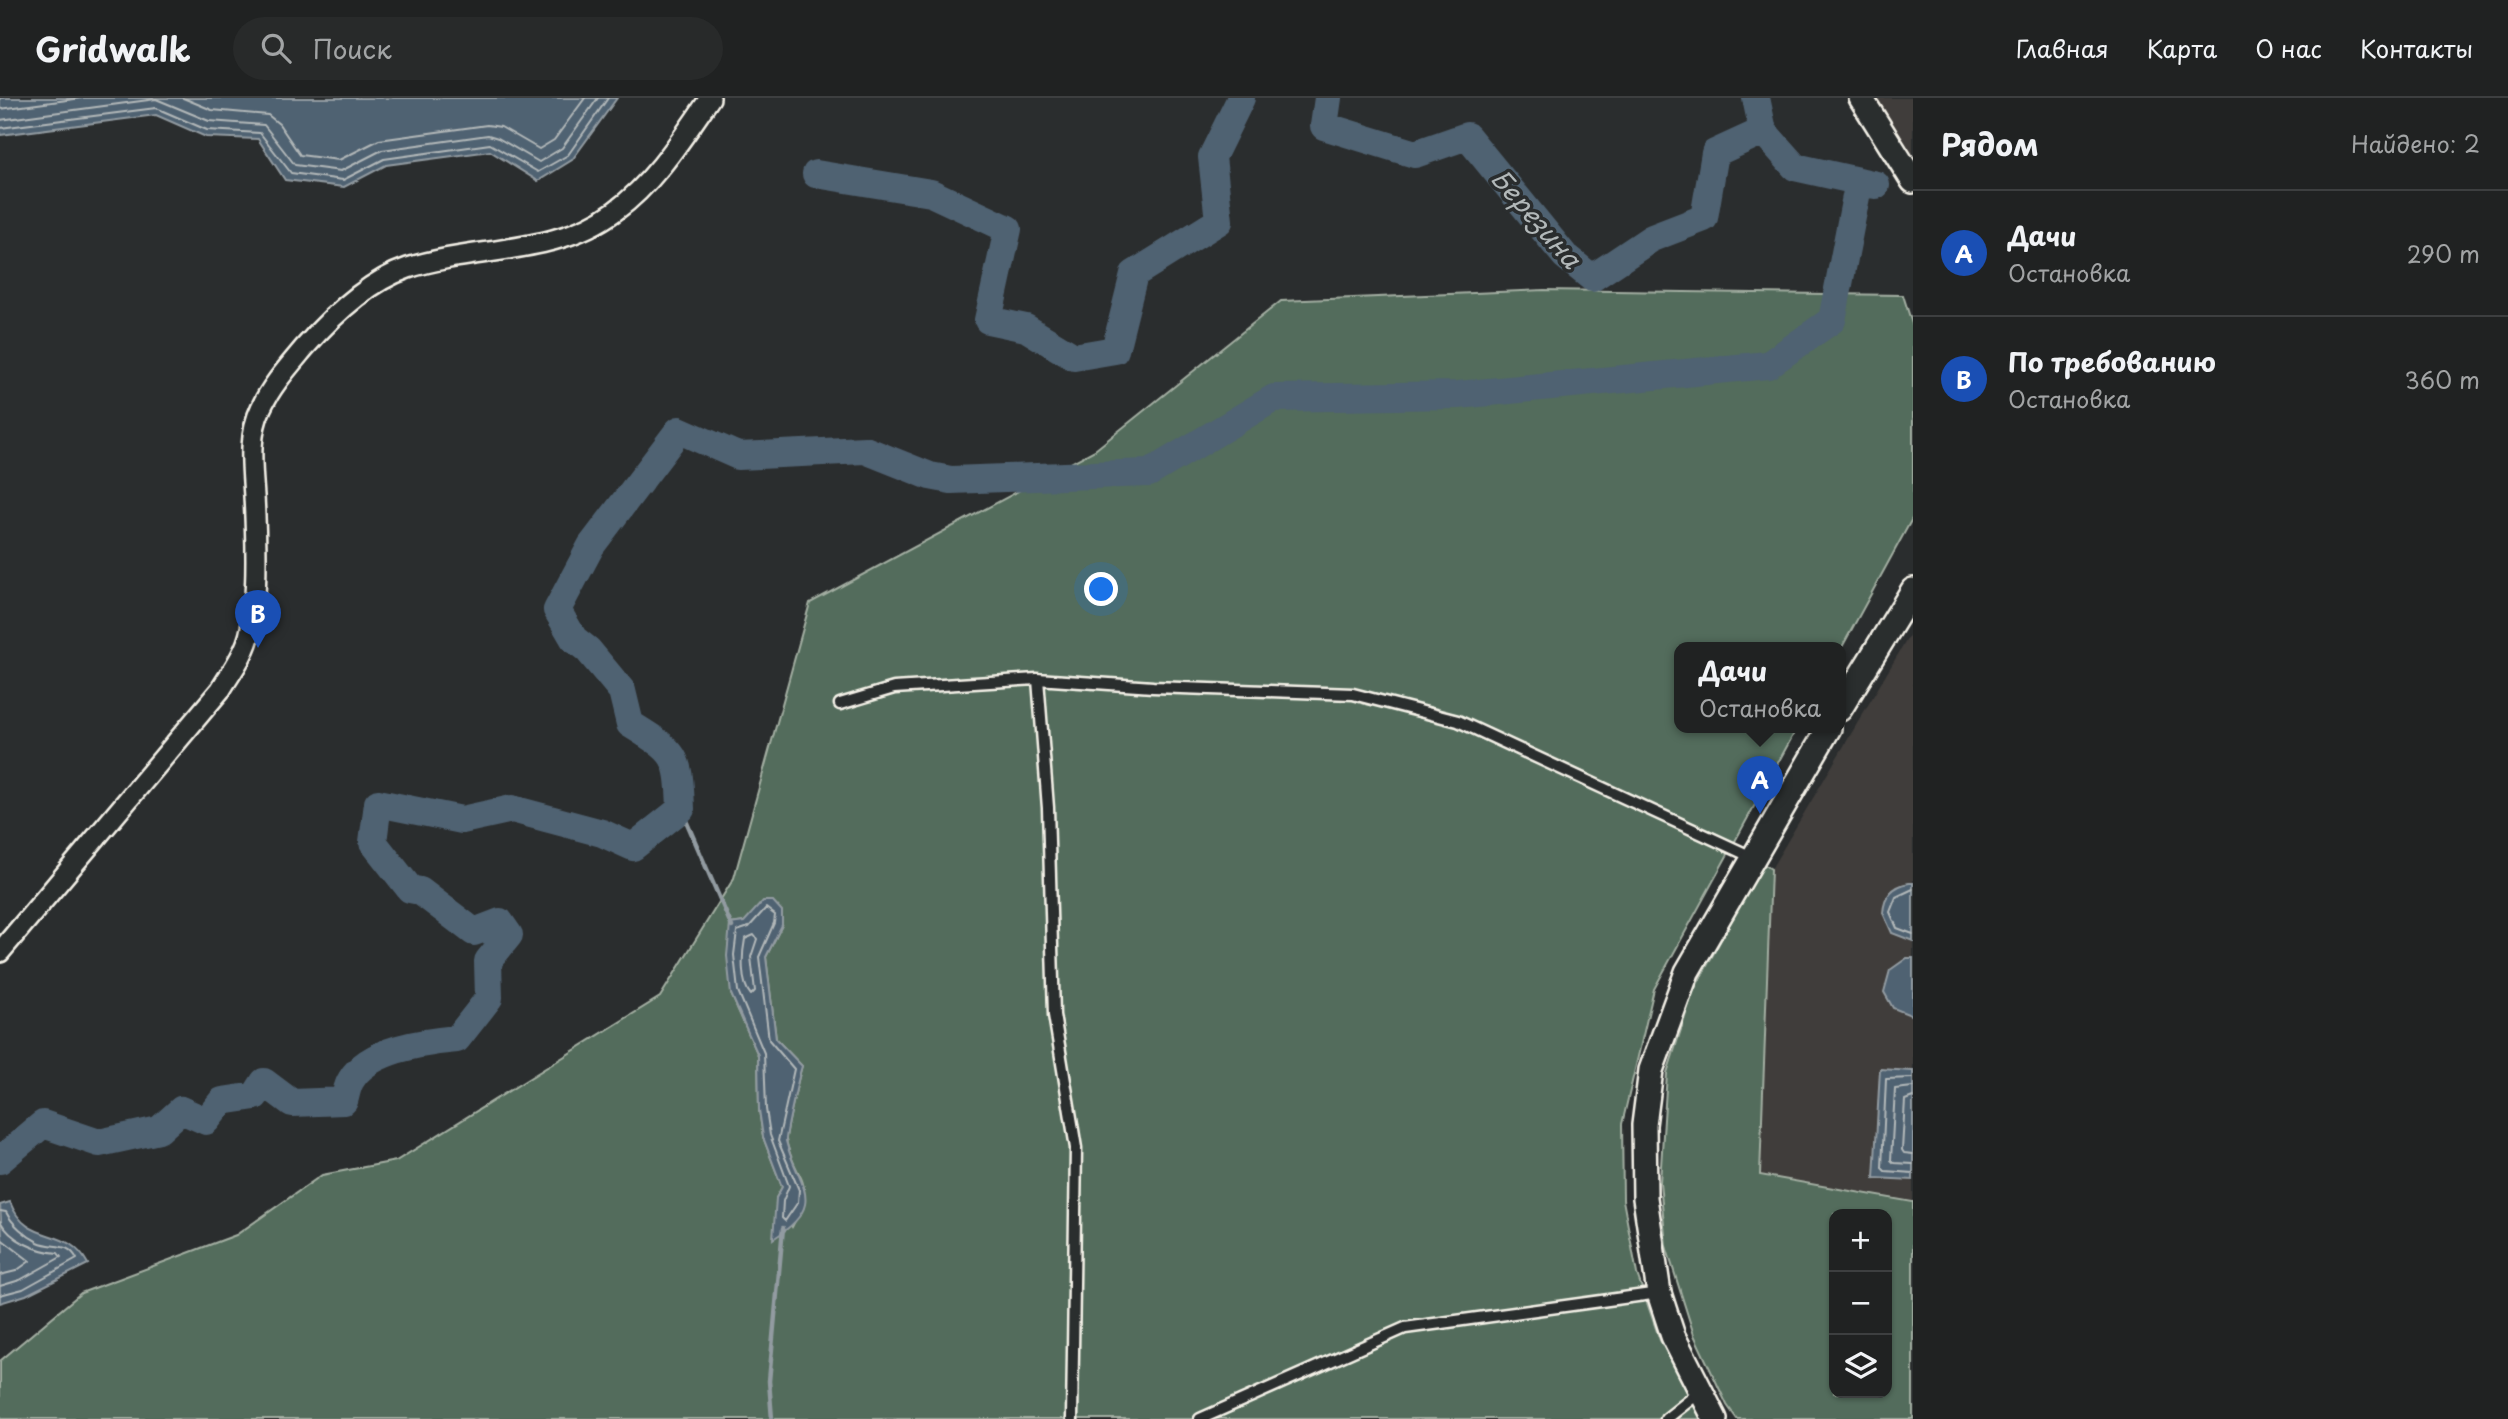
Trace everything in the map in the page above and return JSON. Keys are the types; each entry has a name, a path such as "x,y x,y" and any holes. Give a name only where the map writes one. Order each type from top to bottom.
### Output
{"street":[{"path":"0,952 221,689 238,663 251,629 253,605 251,473 255,427 271,390 302,351 359,297 405,269 573,234 607,217 654,173 710,98"},
{"path":"1861,98 1913,181"},
{"path":"1846,699 1913,590"},
{"path":"1715,1419 1673,1336 1659,1293 1645,1198 1644,1125 1651,1070 1687,972 1826,733"}],"lane":[{"path":"1038,679 1048,808 1054,1015 1076,1148 1072,1419"},
{"path":"841,704 894,688 1038,679 1153,687 1353,694 1458,721 1752,857"},
{"path":"1200,1419 1405,1328 1659,1293"},
{"path":"1666,1419 1700,1392"}],"shaded area":[{"path":"1876,98 1913,98 1913,156"},
{"path":"1913,629 1913,1202 1760,1175 1771,869"}],"green space":[{"path":"1544,290 1903,295 1913,327 1913,517 1845,642 1674,642 1674,733 1794,733 1654,989 1622,1124 1623,1200 1637,1274 1660,1340 1701,1419 0,1419 0,1361 81,1293 236,1235 322,1175 396,1161 660,997 734,878 810,603 1095,450 1281,301","holes":["744,922 782,925 766,957 776,1039 802,1066 786,1140 804,1190 800,1211 792,1227 776,1198 782,1187 763,1137 759,1110 758,1055 731,994 730,924"]},
{"path":"1762,863 1771,869 1760,1175 1913,1202 1913,1419 1737,1419 1727,1405 1694,1335 1666,1246 1660,1182 1667,1073 1693,992"}],"water":[{"path":"0,98 617,98 572,160 538,181 490,151 386,165 344,187 285,180 258,139 206,137 156,115 0,135"},
{"path":"1913,883 1913,941 1892,933 1883,913 1890,893"},
{"path":"763,901 773,901 782,911 782,925 766,957 776,1039 802,1066 786,1141 802,1182 805,1204 801,1215 773,1239 776,1198 782,1187 763,1137 759,1110 758,1055 731,994 727,956 730,924 744,922"},
{"path":"1907,958 1913,958 1913,1016 1893,1008 1884,992 1890,970"},
{"path":"1880,1069 1913,1071 1913,1180 1874,1178"},
{"path":"10,1202 27,1225 69,1243 88,1264 26,1295 0,1303 0,1255 3,1252 0,1205"}],"waterway":[{"name":"Березина","path":"816,174 931,193 1008,229 988,320 1026,328 1074,357 1115,350 1134,274 1219,221 1212,157 1241,98"},
{"name":"Березина","path":"1328,98 1324,126 1415,154 1467,136 1565,256 1592,278 1652,238 1704,218 1715,153 1763,131"},
{"path":"1756,98 1763,131 1795,167 1876,185"},
{"path":"0,1160 43,1124 99,1143 159,1130 181,1110 206,1121 222,1101 255,1096 264,1082 292,1103 344,1101 351,1080 359,1069 371,1061 398,1049 457,1039 489,998 488,961 509,935 500,922 474,932 420,891 410,889 373,842 378,803 462,820 512,809 602,833 633,847 681,809 679,777 672,757 658,742 630,724 622,691 588,650 574,639 557,610 591,546 679,430 738,456 865,450 930,476 951,480 1149,473 1274,398 1458,395 1768,365 1832,320 1859,181"},
{"path":"681,809 732,927"},
{"path":"772,1419 769,1381 783,1228"}],"place":[{"name":"По требованию","path":"258,648"},
{"name":"Дачи","path":"1760,814"}]}
